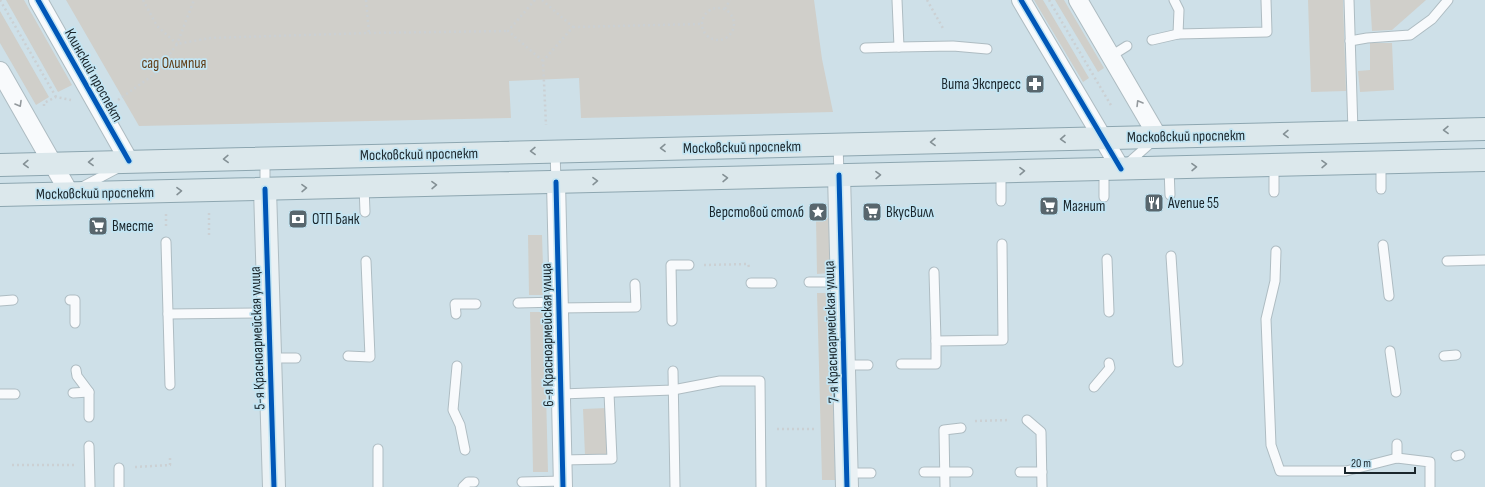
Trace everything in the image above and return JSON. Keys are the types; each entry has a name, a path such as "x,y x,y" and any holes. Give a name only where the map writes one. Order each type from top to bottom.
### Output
{"main road":[{"name":"Московский проспект","path":"0,165 1485,129"},
{"name":"Московский проспект","path":"0,195 1485,160"}],"street":[{"name":"Клинский проспект","path":"38,0 129,161"},
{"path":"1021,0 1102,138 1112,169"},
{"path":"1078,0 1158,137"},
{"path":"0,70 70,194"},
{"name":"7-я Красноармейская улица","path":"839,175 847,480"},
{"name":"6-я Красноармейская улица","path":"556,182 563,484"},
{"name":"5-я Красноармейская улица","path":"265,189 274,487"}],"lane":[{"path":"897,0 899,47"},
{"path":"1174,0 1179,10 1178,34"},
{"path":"1152,40 1178,34 1267,32 1266,0"},
{"path":"1349,0 1353,132"},
{"path":"1350,41 1367,38 1410,36 1432,19 1448,0"},
{"path":"865,48 953,46 987,49"},
{"path":"1111,56 1127,46"},
{"path":"1104,197 1112,169 1158,137"},
{"path":"838,144 839,175"},
{"path":"555,151 556,182"},
{"path":"265,158 265,189"},
{"path":"70,194 129,161"},
{"path":"1381,163 1381,189"},
{"path":"1274,165 1274,192"},
{"path":"1169,168 1170,195"},
{"path":"1001,172 1001,201"},
{"path":"364,187 365,212"},
{"path":"166,242 170,385"},
{"path":"936,341 1003,340 1002,244"},
{"path":"1383,245 1389,296"},
{"path":"1276,250 1275,281 1266,319 1272,445 1281,474 1346,470 1397,458 1430,462 1430,487"},
{"path":"1171,256 1178,362"},
{"path":"1107,259 1109,312"},
{"path":"1447,261 1485,260"},
{"path":"348,356 370,357 366,261"},
{"path":"672,320 671,265 689,265"},
{"path":"900,364 936,364 934,272"},
{"path":"809,282 842,282"},
{"path":"751,283 772,283"},
{"path":"518,303 636,307 635,284"},
{"path":"0,301 12,300"},
{"path":"70,300 75,300 75,323"},
{"path":"456,314 455,304 476,304"},
{"path":"168,314 268,313"},
{"path":"1390,351 1396,392"},
{"path":"1444,356 1456,355"},
{"path":"270,358 296,358"},
{"path":"1094,387 1110,368 1109,363"},
{"path":"844,365 868,365"},
{"path":"457,366 453,410 460,425 465,450"},
{"path":"76,370 76,376 89,392 89,417"},
{"path":"673,371 676,487"},
{"path":"561,394 673,390 720,381 760,381 761,487"},
{"path":"73,393 89,392"},
{"path":"562,460 612,459 609,393"},
{"path":"0,394 14,394"},
{"path":"1027,420 1041,432 1042,487"},
{"path":"945,487 944,430 961,428"},
{"path":"1397,444 1397,458"},
{"path":"90,446 90,487"},
{"path":"378,449 378,487"},
{"path":"119,468 119,487"},
{"path":"924,472 968,472"},
{"path":"1020,472 1042,472"},
{"path":"847,480 872,473"},
{"path":"463,487 468,482 474,482"},
{"path":"522,482 563,484"}],"path":[{"path":"0,0 56,97"},
{"path":"143,0 157,26 177,44"},
{"path":"114,103 156,73 177,44 194,0"},
{"path":"366,0 369,33"},
{"path":"508,30 535,0"},
{"path":"542,0 573,27 702,24"},
{"path":"725,9 730,0"},
{"path":"927,0 953,46"},
{"path":"1049,0 1112,107"},
{"path":"715,8 725,9 732,16 734,23 733,30 727,37 717,40 710,38 703,31 702,24 703,18 709,10 715,8"},
{"path":"546,125 543,61 573,27"},
{"path":"177,44 210,38 508,30 543,61"},
{"path":"208,207 209,235"},
{"path":"689,265 748,264 751,283"},
{"path":"961,428 972,421 1027,420"},
{"path":"760,430 816,429"},
{"path":"119,468 170,465 170,455"},
{"path":"12,465 90,466"}],"green space":[{"path":"6,0 24,0 72,85 58,92"},
{"name":"сад Олимпия","path":"66,0 814,0 822,59 833,112 581,118 579,78 509,81 511,118 139,126"},
{"path":"1034,0 1043,0 1089,78 1083,82"},
{"path":"1055,0 1064,0 1104,68 1098,72"},
{"path":"1308,0 1343,0 1346,91 1311,92"},
{"path":"1370,0 1426,0 1392,30 1372,31"},
{"path":"0,11 49,97 36,105 0,43"},
{"path":"1370,43 1392,43 1394,90 1360,92 1358,71 1370,70"},
{"path":"829,218 830,273 817,274 816,219"},
{"path":"528,235 542,235 544,295 529,295"},
{"path":"817,293 831,293 835,480 822,480"},
{"path":"530,312 544,312 548,472 533,472"},
{"path":"607,408 608,455 585,456 583,409"}],"cycle path":[{"path":"38,0 129,161"},
{"path":"1021,0 1121,169"},
{"path":"839,175 847,487"},
{"path":"556,182 563,487"},
{"path":"265,189 274,487"}],"place":[{"name":"Вита Экспресс","path":"1035,84"},
{"name":"Avenue 55","path":"1154,203"},
{"name":"Магнит","path":"1049,206"},
{"name":"Верстовой столб","path":"818,212"},
{"name":"ВкусВилл","path":"872,212"},
{"name":"ОТП Банк","path":"298,219"},
{"name":"Вместе","path":"98,226"}]}
